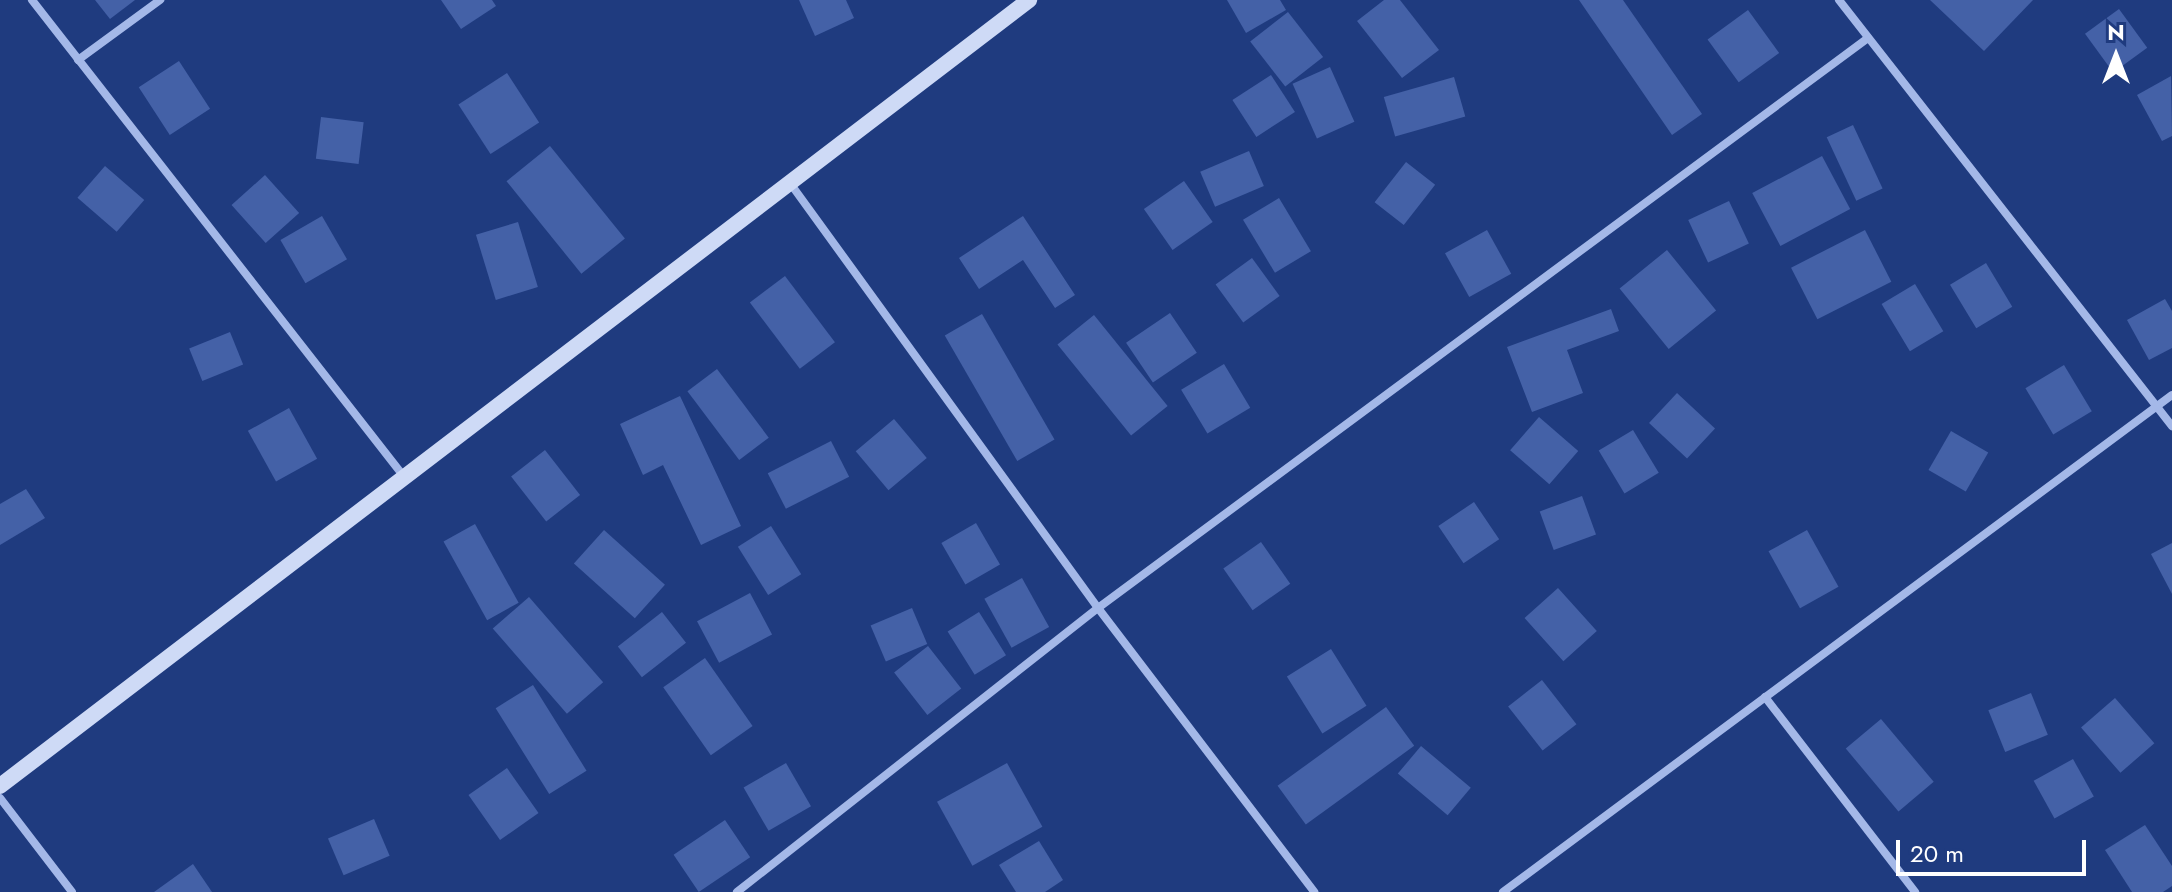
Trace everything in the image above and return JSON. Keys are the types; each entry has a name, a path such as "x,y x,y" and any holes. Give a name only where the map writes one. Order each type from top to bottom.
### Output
{"street":[{"path":"32,0 405,478"},
{"path":"78,60 160,0"},
{"path":"0,786 1029,0"},
{"path":"1839,0 2172,426"},
{"path":"737,892 1098,608 1868,38"},
{"path":"790,183 1098,608 1314,892"},
{"path":"1503,892 2172,395"},
{"path":"1765,697 1915,892"},
{"path":"0,798 72,892"}],"building":[{"path":"95,0 135,0 110,19"},
{"path":"441,0 492,0 496,6 461,29"},
{"path":"799,0 846,0 854,18 815,36"},
{"path":"1227,0 1280,0 1286,10 1246,33"},
{"path":"1384,0 1400,0 1439,50 1402,78 1357,21"},
{"path":"1579,0 1623,0 1702,114 1672,135"},
{"path":"1930,0 2033,0 1984,51"},
{"path":"2119,9 2147,48 2113,73 2085,34"},
{"path":"1748,10 1779,53 1739,82 1708,39"},
{"path":"1288,12 1323,57 1285,86 1250,42"},
{"path":"179,61 210,109 170,135 139,87"},
{"path":"1330,67 1354,122 1317,138 1293,84"},
{"path":"507,73 539,122 490,154 458,105"},
{"path":"1271,75 1295,112 1256,137 1232,100"},
{"path":"2171,76 2172,136 2162,141 2137,95"},
{"path":"1454,77 1465,116 1395,137 1384,97"},
{"path":"321,117 364,122 359,164 316,159"},
{"path":"1853,125 1883,188 1856,201 1827,137"},
{"path":"550,146 625,238 581,274 506,181"},
{"path":"1249,151 1264,186 1215,207 1200,172"},
{"path":"1822,156 1850,209 1780,246 1752,193"},
{"path":"1406,162 1435,185 1404,225 1375,202"},
{"path":"105,166 144,200 117,232 77,198"},
{"path":"265,175 299,213 266,243 232,205"},
{"path":"1184,181 1213,222 1173,250 1144,209"},
{"path":"1279,198 1311,251 1275,273 1243,220"},
{"path":"1729,201 1749,244 1708,263 1688,220"},
{"path":"322,216 347,259 305,283 280,240"},
{"path":"1023,216 1075,295 1055,308 1023,260 979,289 959,258"},
{"path":"518,222 538,287 496,300 476,235"},
{"path":"1487,230 1511,274 1469,297 1445,253"},
{"path":"1865,230 1891,282 1817,319 1791,268"},
{"path":"1667,250 1716,311 1669,349 1620,288"},
{"path":"1252,258 1280,296 1243,322 1216,284"},
{"path":"1986,263 2012,307 1976,328 1950,285"},
{"path":"785,276 835,342 800,369 750,302"},
{"path":"1915,284 1943,331 1910,351 1882,304"},
{"path":"2165,299 2172,311 2172,348 2149,360 2127,320"},
{"path":"1611,309 1619,331 1567,350 1583,393 1532,412 1507,347"},
{"path":"1170,313 1197,353 1153,382 1126,343"},
{"path":"982,314 1054,440 1017,461 945,336"},
{"path":"1094,315 1168,406 1131,436 1057,345"},
{"path":"230,332 243,364 202,381 189,348"},
{"path":"1224,364 1250,408 1207,433 1181,390"},
{"path":"2064,365 2092,411 2053,434 2025,388"},
{"path":"717,369 769,438 739,460 687,391"},
{"path":"1677,393 1715,428 1687,458 1649,423"},
{"path":"680,396 741,526 701,545 663,465 643,475 620,424"},
{"path":"289,408 317,459 276,482 248,431"},
{"path":"1539,417 1578,451 1549,484 1510,450"},
{"path":"894,419 927,458 888,490 856,451"},
{"path":"1633,430 1659,473 1624,493 1599,451"},
{"path":"1951,431 1988,452 1966,491 1928,470"},
{"path":"831,441 849,477 786,509 768,473"},
{"path":"545,450 580,495 546,521 511,476"},
{"path":"26,489 45,518 0,545 0,504"},
{"path":"1582,496 1596,535 1554,550 1540,511"},
{"path":"1474,502 1499,539 1464,563 1438,526"},
{"path":"976,523 1000,565 965,585 941,543"},
{"path":"475,524 519,603 487,620 444,541"},
{"path":"771,526 801,574 768,595 738,547"},
{"path":"604,530 665,585 635,618 574,563"},
{"path":"1807,530 1839,587 1800,608 1769,551"},
{"path":"1261,542 1290,584 1253,610 1223,568"},
{"path":"2172,543 2172,594 2151,554"},
{"path":"1022,578 1049,627 1012,648 984,599"},
{"path":"1558,588 1597,631 1563,661 1525,618"},
{"path":"750,593 772,634 719,663 697,621"},
{"path":"529,597 603,682 567,714 493,628"},
{"path":"912,608 927,644 886,661 871,626"},
{"path":"662,612 686,643 642,677 618,646"},
{"path":"979,612 1006,655 975,675 948,632"},
{"path":"928,646 961,689 927,715 894,672"},
{"path":"1331,649 1367,706 1322,733 1287,677"},
{"path":"705,658 753,726 711,755 663,687"},
{"path":"1542,680 1576,724 1543,751 1508,706"},
{"path":"533,685 587,771 549,794 496,708"},
{"path":"2031,693 2048,735 2005,752 1988,710"},
{"path":"2115,698 2154,743 2120,773 2081,728"},
{"path":"1386,707 1414,746 1306,825 1278,786"},
{"path":"1881,719 1934,782 1898,811 1846,749"},
{"path":"1421,746 1471,788 1448,815 1398,774"},
{"path":"2073,759 2094,797 2054,818 2034,781"},
{"path":"786,763 811,806 769,831 744,788"},
{"path":"1007,763 1042,827 972,866 937,802"},
{"path":"507,768 539,813 500,840 468,795"},
{"path":"374,819 390,856 344,875 328,839"},
{"path":"725,820 750,857 699,892 674,855"},
{"path":"2145,825 2172,866 2172,886 2163,892 2132,892 2105,850"},
{"path":"1039,841 1063,880 1045,892 1016,892 999,865"},
{"path":"193,864 212,892 154,892"}]}
